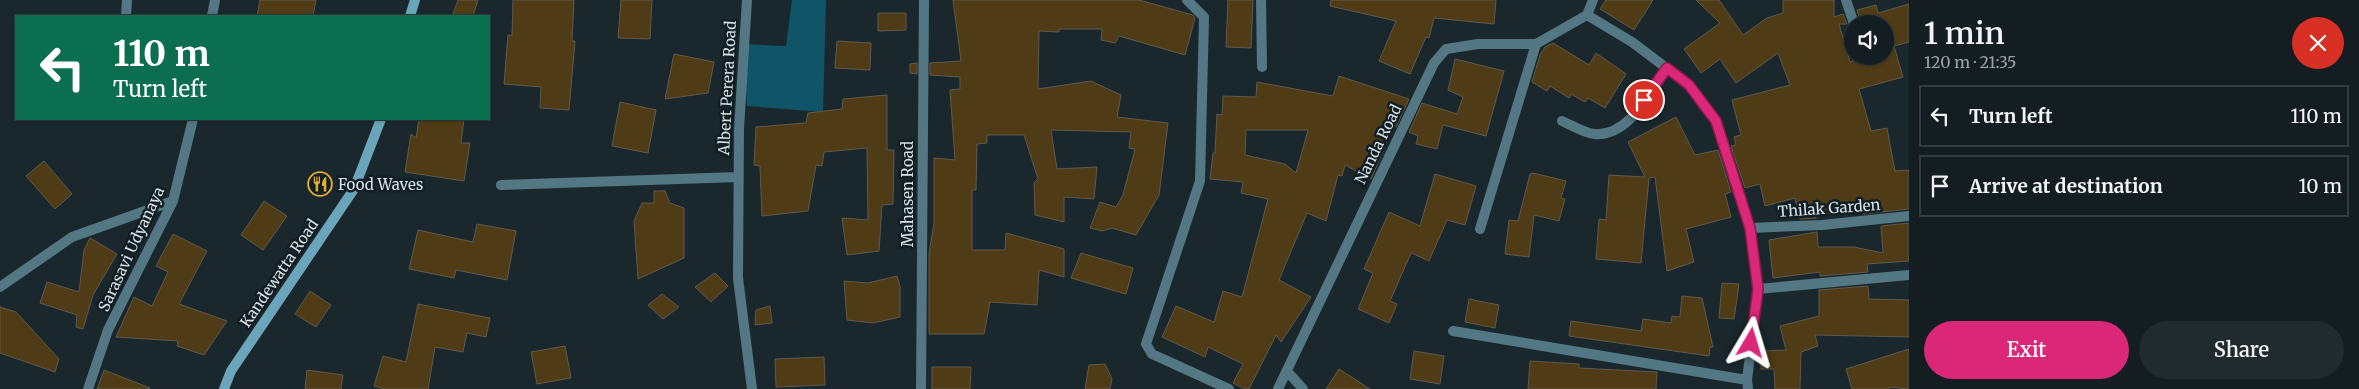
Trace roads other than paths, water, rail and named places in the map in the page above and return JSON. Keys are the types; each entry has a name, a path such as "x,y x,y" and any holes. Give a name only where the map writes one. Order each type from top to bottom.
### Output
{"street":[{"path":"126,15 127,0"},
{"path":"212,15 215,0"},
{"path":"410,15 415,0"},
{"name":"Albert Perera Road","path":"747,0 739,129 738,278 752,389"},
{"name":"Mahasen Road","path":"921,389 924,0"},
{"path":"1187,0 1204,17 1200,181 1146,344 1152,354 1229,389"},
{"path":"1261,0 1262,67"},
{"path":"1453,331 1748,384 1758,289 1750,228 1716,121 1689,85 1632,42 1587,15 1593,0"},
{"path":"1846,0 1851,15"},
{"name":"Nanda Road","path":"1278,389 1434,63 1446,50 1478,44 1536,44 1587,15"},
{"path":"1480,229 1536,44"},
{"path":"1562,121 1594,134 1616,130 1633,116 1667,68"},
{"name":"Sarasavi Udyanaya","path":"88,389 108,330 173,201 193,120"},
{"name":"Kandewatta Road","path":"224,389 231,371 354,189 381,120"},
{"path":"501,185 738,177"},
{"path":"0,287 72,237 173,201"},
{"name":"Thilak Garden","path":"1750,228 1822,225 1909,216"},
{"path":"1758,289 1909,275"},
{"path":"1287,371 1303,389"}],"place":[{"name":"Food Waves","path":"320,184"}]}
